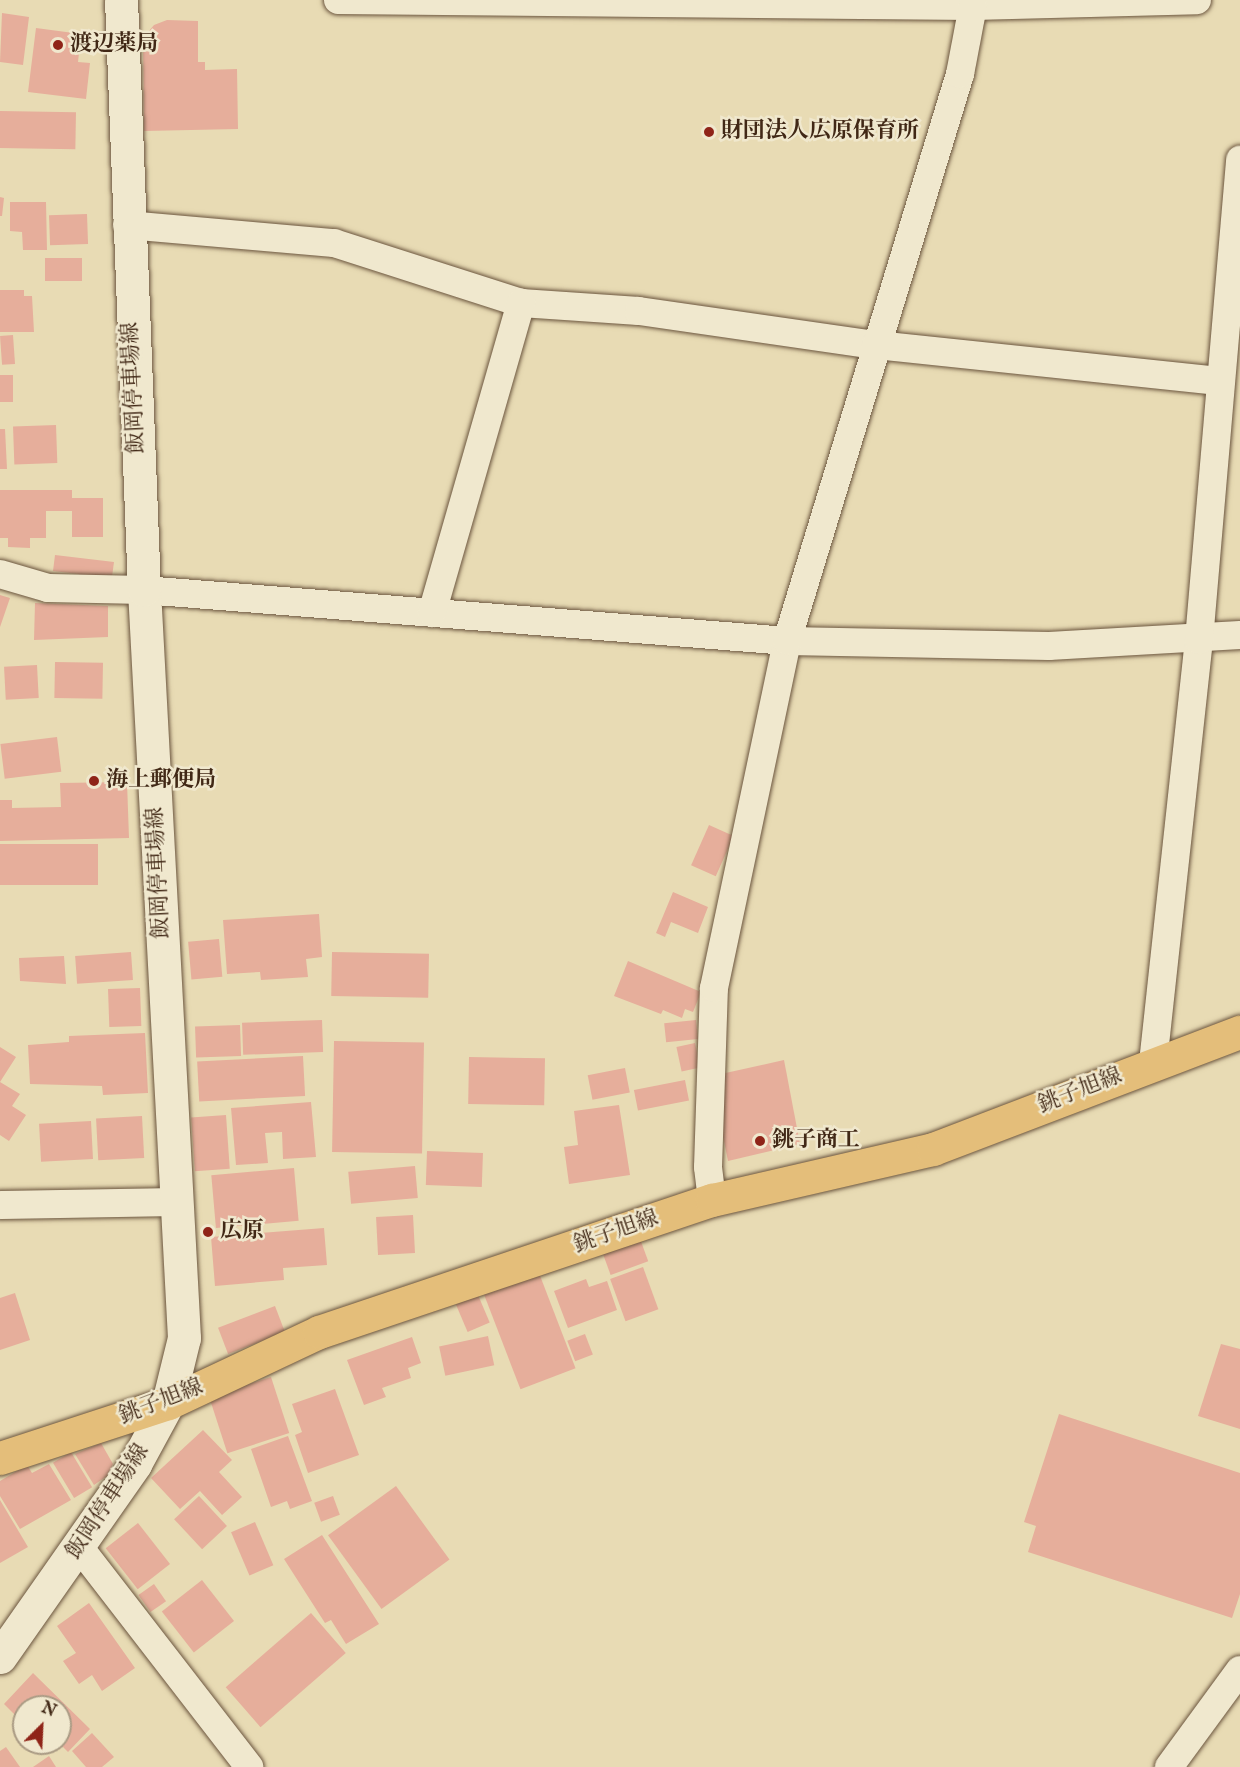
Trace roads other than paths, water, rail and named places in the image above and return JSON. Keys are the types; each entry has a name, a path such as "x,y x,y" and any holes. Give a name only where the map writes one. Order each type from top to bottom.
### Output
{"main road":[{"name":"飯岡停車場線","path":"0,1657 80,1548 135,1464 168,1403 184,1338 144,590 127,225 121,0"},
{"name":"銚子旭線","path":"0,1458 168,1403 320,1332 712,1200 933,1149 1153,1063 1240,1032"}],"street":[{"path":"338,0 974,6 1122,0 1197,0"},
{"path":"712,1200 708,1167 714,988 787,640 960,74 974,6"},
{"path":"1153,1063 1199,640 1219,381 1240,160"},
{"path":"127,225 334,243 521,303 639,311 876,345 1219,381"},
{"path":"432,613 521,303"},
{"path":"0,574 48,588 144,590 787,640 1049,645 1199,640 1240,635"},
{"path":"0,1205 177,1202"},
{"path":"80,1548 249,1767"},
{"path":"1169,1767 1240,1670"}],"place":[{"name":"渡辺薬局","path":"58,45"},
{"name":"財団法人広原保育所","path":"709,132"},
{"name":"海上郵便局","path":"94,781"},
{"name":"銚子商工","path":"760,1141"},
{"name":"広原","path":"208,1232"}]}
